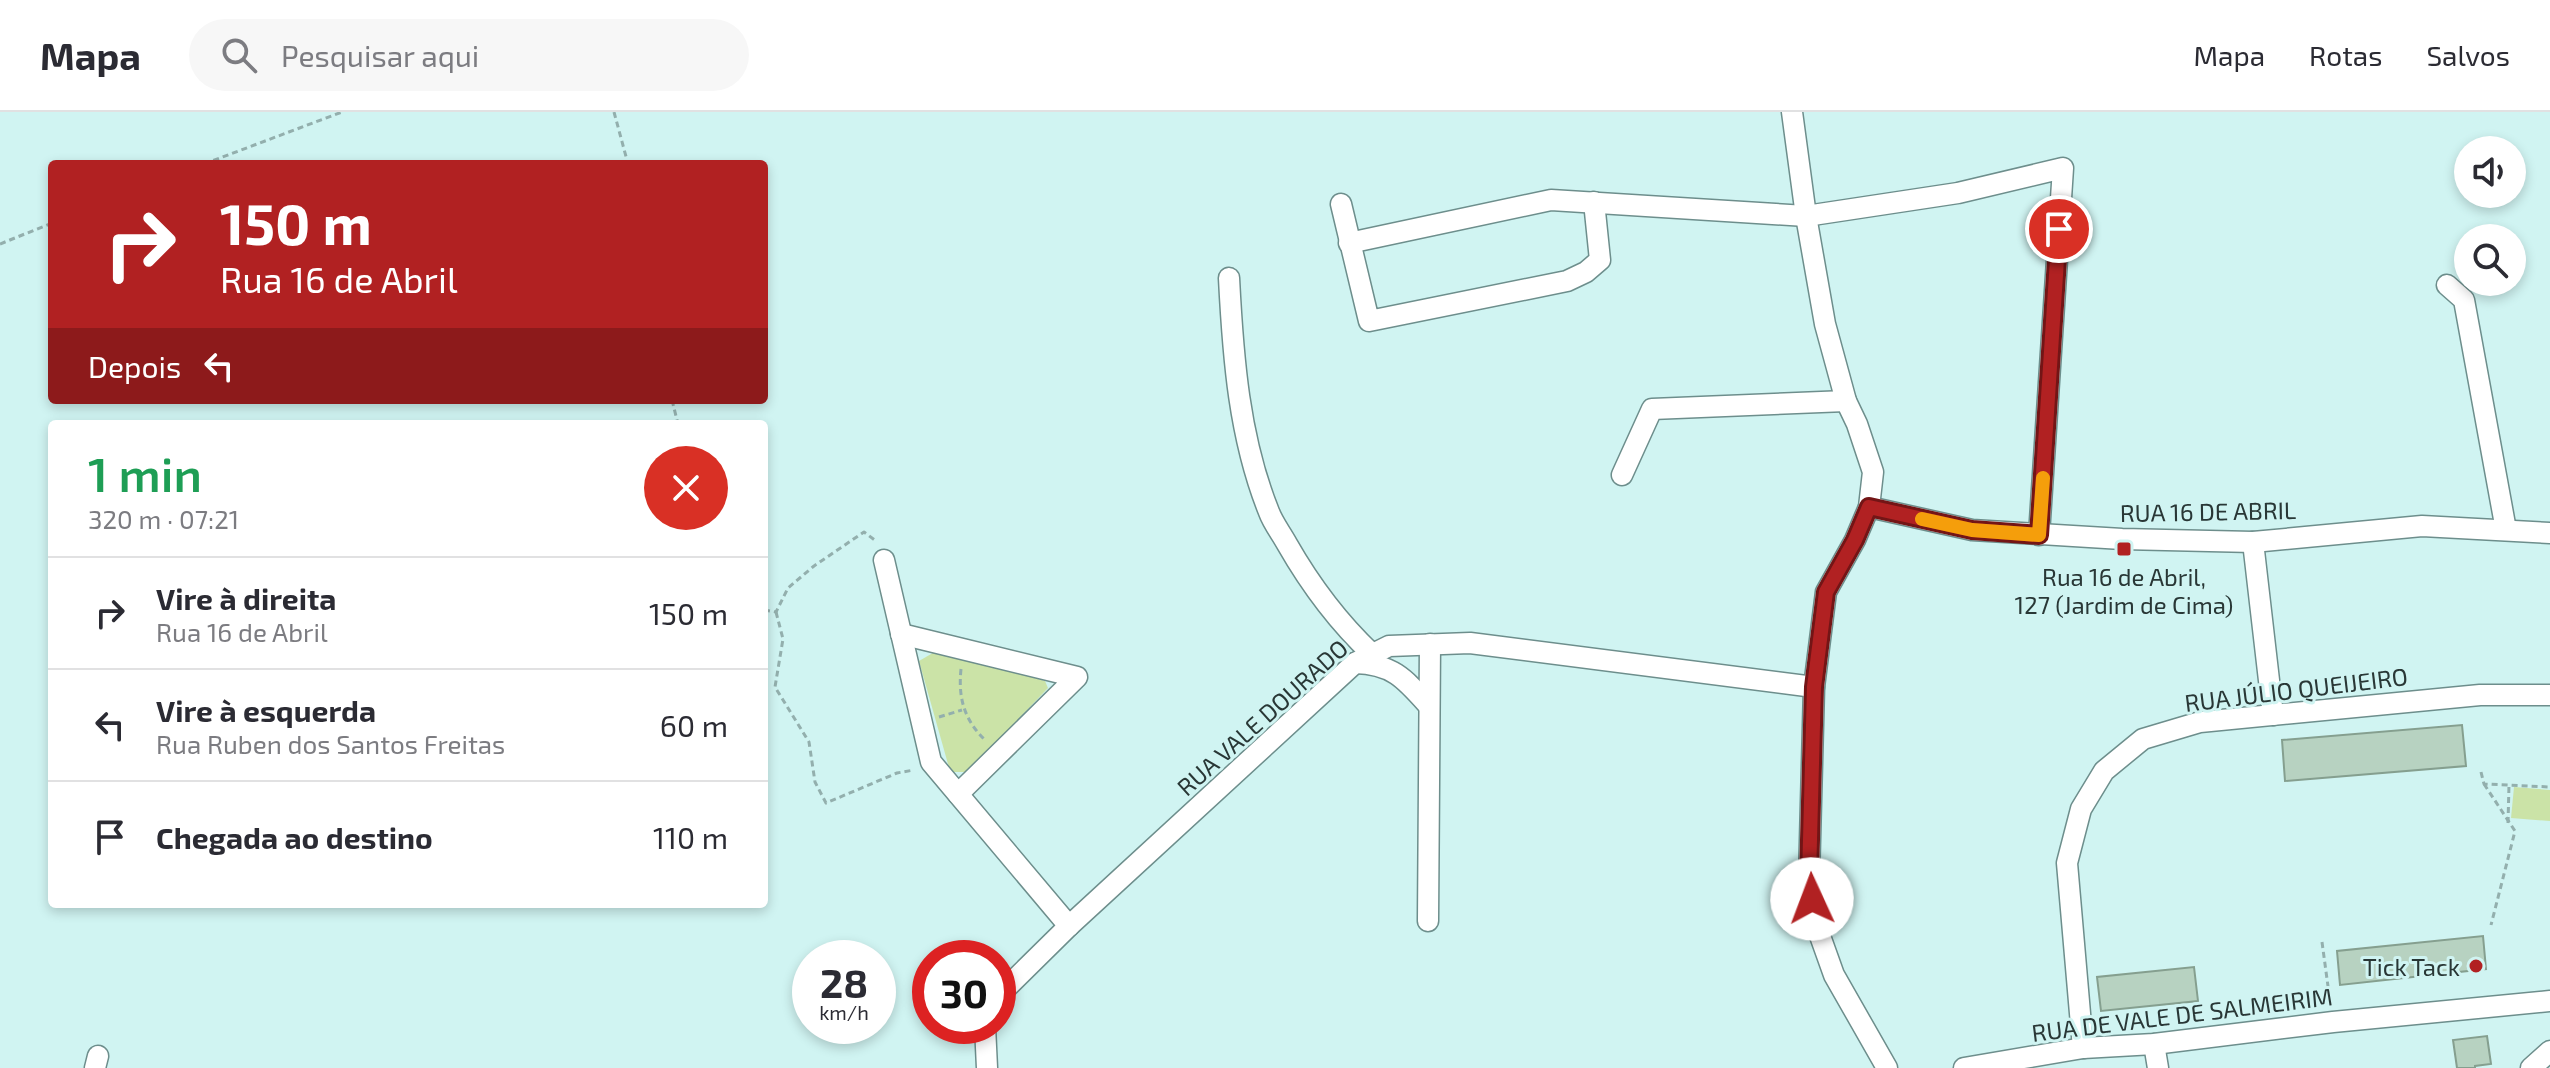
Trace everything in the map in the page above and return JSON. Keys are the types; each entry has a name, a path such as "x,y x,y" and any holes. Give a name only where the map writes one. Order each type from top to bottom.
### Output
{"street":[{"path":"1792,112 1825,324 1846,401 1873,472 1869,507 1855,540 1826,592 1814,687 1809,878 1814,919 1834,975 1887,1068"},
{"path":"1349,243 1551,200 1806,216 1958,193 2063,168 2039,535"},
{"path":"1341,204 1369,321 1567,281 1586,272 1600,260 1594,202"},
{"path":"1229,278 1233,358 1247,439 1269,513 1300,566 1364,659 1398,674 1429,706"},
{"path":"2447,285 2464,300 2506,530"},
{"path":"1622,475 1652,409 1846,401"},
{"name":"RUA 16 DE ABRIL","path":"1869,507 1972,530 2039,535 2253,542 2422,526 2550,533"},
{"path":"2253,542 2273,715"},
{"path":"884,560 931,762 1069,926"},
{"path":"901,634 1077,677 958,794"},
{"name":"RUA VALE DOURADO","path":"1016,978 1069,926 1364,659 1389,646 1470,643 1814,687"},
{"path":"1428,921 1430,644"},
{"name":"RUA JÚLIO QUEIJEIRO","path":"2083,1048 2067,863 2081,809 2104,771 2143,739 2200,722 2480,695 2550,695"},
{"name":"RUA DE VALE DE SALMEIRIM","path":"1964,1068 2083,1048 2154,1044 2333,1022 2550,1001"},
{"path":"986,1044 987,1068"},
{"path":"2154,1044 2158,1068"},
{"path":"2531,1068 2550,1051"}],"path":[{"path":"215,160 342,112"},
{"path":"614,112 627,160"},
{"path":"0,244 48,225"},
{"path":"884,560 875,538 864,532 788,588 776,612 783,639 775,687 809,742 815,782 826,803 897,773 934,766"},
{"path":"768,611 776,612"},
{"path":"961,667 959,694 963,710 972,727 993,746"},
{"path":"935,718 963,710"},
{"path":"2481,772 2484,784 2515,831 2491,925"},
{"path":"2484,784 2550,787"},
{"path":"2508,823 2509,785"},
{"path":"2322,942 2333,1022"}],"green space":[{"path":"938,650 1045,681 1048,688 968,772 952,772 948,764 919,661"},
{"path":"2514,787 2550,790 2550,821 2511,818"}],"building":[{"path":"2462,725 2466,766 2285,781 2282,740"},
{"path":"2483,936 2486,969 2340,985 2337,951"},
{"path":"2194,967 2198,1001 2101,1011 2097,977"},
{"path":"2487,1036 2491,1064 2457,1068 2453,1040"}],"slow traffic":[{"path":"1922,519 1972,530 2039,535 2043,478"}],"place":[{"name":"Rua 16 de Abril, 127 (Jardim de Cima)","path":"2124,549"},
{"name":"Tick Tack","path":"2476,966"}],"route":[{"path":"1812,899 1809,878 1814,687 1826,592 1855,540 1869,507 1972,530 2039,535 2059,229"}]}
